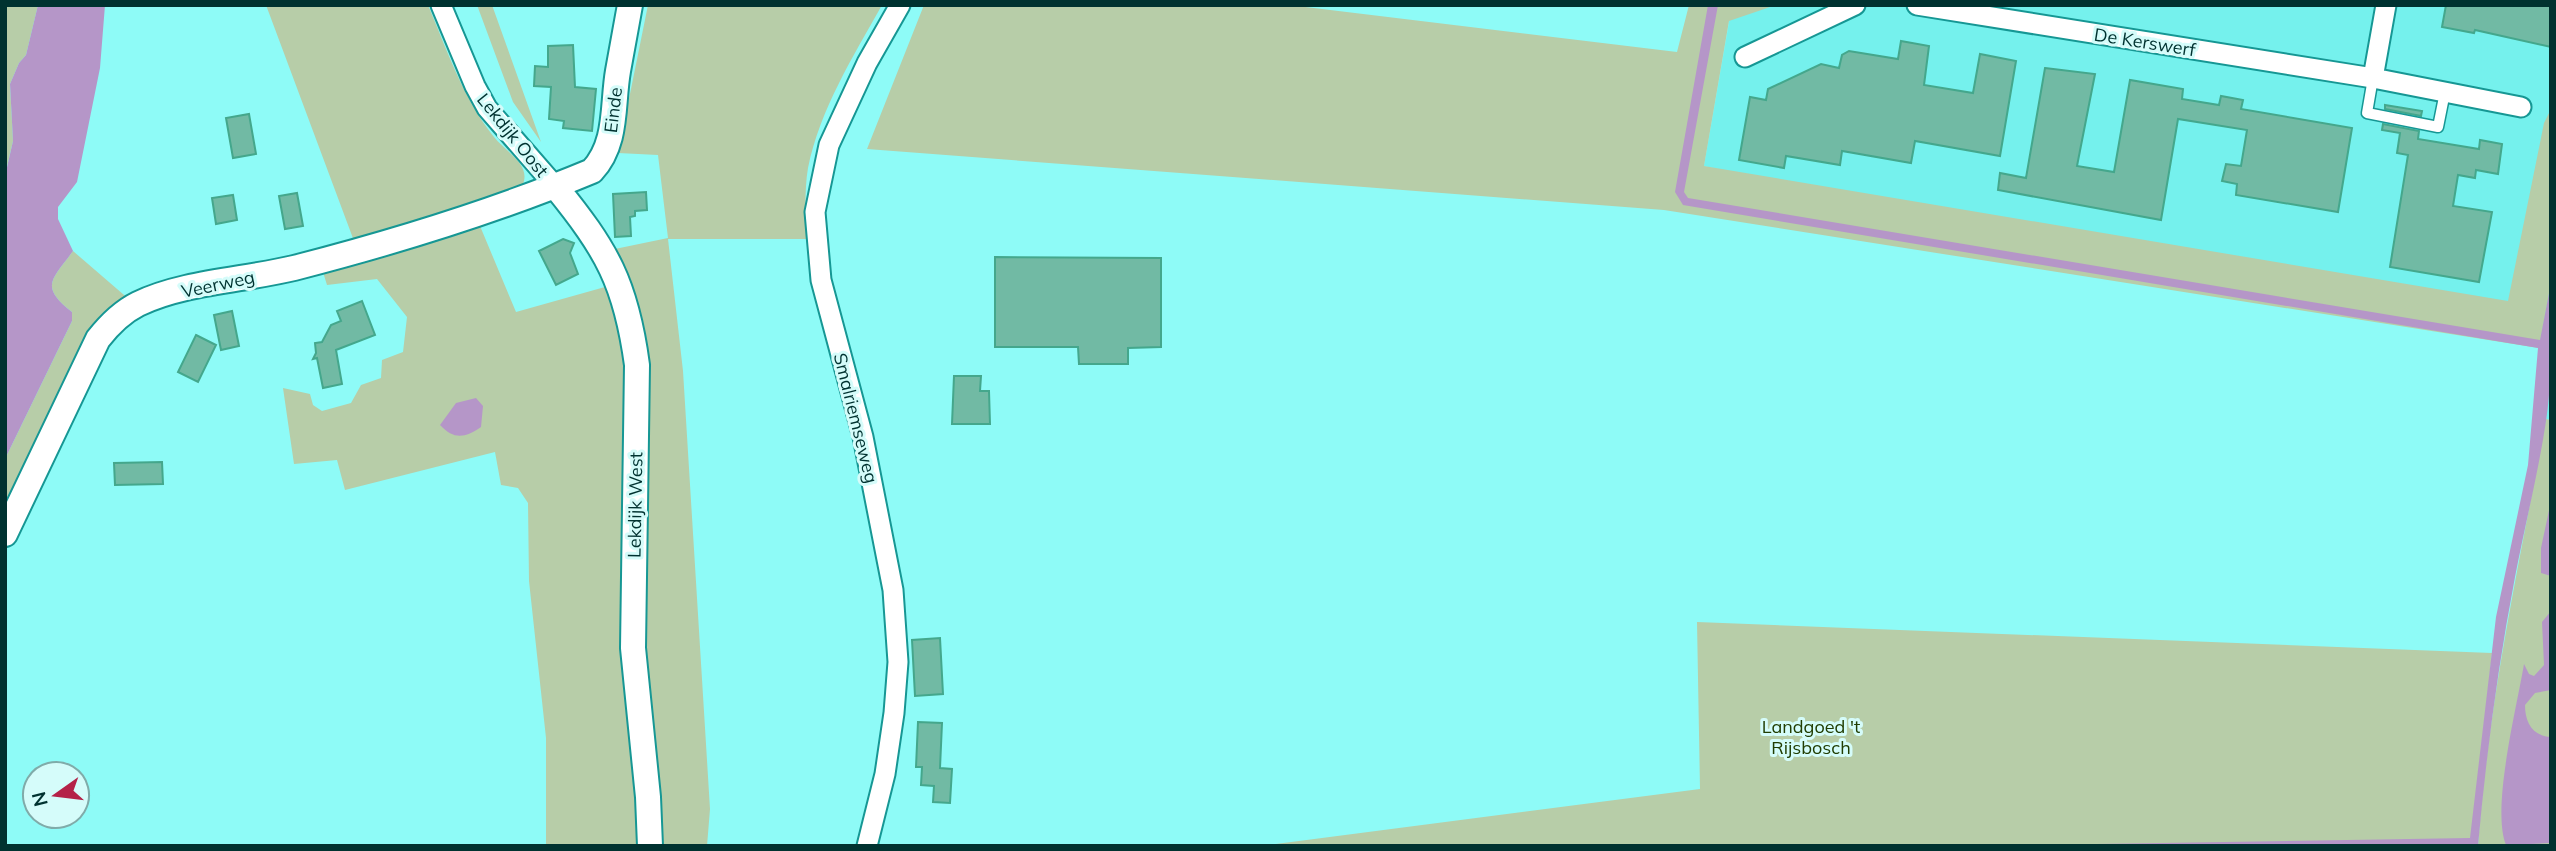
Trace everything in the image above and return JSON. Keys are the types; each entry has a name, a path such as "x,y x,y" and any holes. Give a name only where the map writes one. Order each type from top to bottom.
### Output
{"street":[{"name":"Lekdijk Oost","path":"440,5 487,108 555,186"},
{"name":"Einde","path":"555,186 593,171 610,140 617,74 631,5"},
{"name":"Smalriemseweg","path":"867,846 885,774 894,713 898,662 893,590 863,437 821,279 815,212 829,145 867,63 900,5"},
{"path":"1745,57 1855,5"},
{"name":"De Kerswerf","path":"1917,5 2373,78 2521,107"},
{"path":"2373,78 2386,5"},
{"name":"Veerweg","path":"5,534 98,339 108,326 137,305 211,284 290,269 356,251 447,224 555,186"},
{"name":"Lekdijk West","path":"555,186 586,224 611,263 626,301 633,335 637,365 633,648 648,797 650,846"}],"lane":[{"path":"2373,78 2367,113 2438,127 2445,92"}],"shaded area":[{"path":"38,5 105,5 100,68 77,182 58,207 58,219 73,251 55,276 52,289 55,296 72,312 72,321 5,459 5,176 13,141 10,84 19,63 26,55"},
{"path":"1708,5 1718,5 1684,192 1688,198 2540,340 2551,283 2551,369 2546,421 2503,644 2478,846 1973,846 2470,838 2496,617 2528,465 2538,348 1683,205 1675,192"},
{"path":"1732,5 2551,5 2551,420 2546,419 2539,348 1704,166"},
{"path":"476,398 483,406 481,427 460,436 450,433 440,425 456,403"},
{"path":"2551,501 2551,576 2541,573 2541,548"},
{"path":"2551,611 2551,690 2535,693 2525,705 2526,717 2534,731 2551,737 2551,843 2506,845 2501,807 2511,730 2524,664 2529,674 2534,676 2544,665 2542,622"}],"green space":[{"path":"5,5 38,5 26,55 19,63 10,84 13,141 5,175"},
{"path":"266,5 428,5 473,106 494,137 522,167 524,180 521,188 354,241"},
{"path":"477,5 492,5 541,142 513,102"},
{"path":"648,5 882,5 829,104 813,146 806,186 806,239 668,239 683,371 710,809 707,846 658,846 644,654 641,330 625,270 619,270 610,250 668,238 658,155 618,153"},
{"path":"924,5 1289,5 1677,52 1689,5 1776,5 1729,21 1704,166 2508,301 2544,123 2551,109 2551,283 2539,348 1664,210 867,149"},
{"path":"480,226 516,312 612,285 626,366 625,457 640,846 546,846 546,738 529,581 528,503 518,488 501,485 495,452 345,490 337,460 294,464 283,388 310,394 313,405 322,411 351,403 361,385 381,378 382,360 403,352 407,317 377,279 327,285 323,272"},
{"path":"73,251 131,301 5,510 5,459 72,321 72,312 55,296 52,283"},
{"path":"2546,419 2551,420 2551,846 2478,846 2497,685"},
{"name":"Landgoed 't Rijsbosch","path":"1697,622 2492,653 2478,790 2476,846 1260,846 1700,789"}],"building":[{"path":"2446,5 2551,5 2551,47 2475,30 2474,33 2442,27"},
{"path":"1901,41 1929,46 1924,85 1973,93 1980,54 2016,61 2000,156 1915,141 1911,163 1842,151 1840,165 1786,156 1784,168 1739,160 1750,97 1766,100 1768,89 1821,64 1839,68 1842,55 1849,51 1898,59"},
{"path":"573,45 575,87 596,89 592,131 563,128 564,121 549,119 551,87 534,86 535,66 548,67 548,46"},
{"path":"2045,68 2095,74 2077,166 2114,172 2130,80 2183,89 2182,99 2219,105 2221,96 2243,100 2241,109 2352,128 2338,212 2236,195 2237,184 2222,181 2226,164 2241,166 2247,130 2178,119 2161,220 1998,190 2000,173 2026,178"},
{"path":"2385,105 2422,111 2421,116 2385,109"},
{"path":"249,114 256,154 233,158 226,118"},
{"path":"2383,124 2419,131 2418,139 2479,149 2480,140 2502,144 2498,174 2476,170 2475,178 2458,175 2453,206 2492,212 2479,282 2390,267 2408,155 2397,153 2400,133 2382,130"},
{"path":"646,192 647,210 635,211 635,216 630,217 631,236 615,237 613,194"},
{"path":"297,193 303,226 285,229 279,196"},
{"path":"233,195 237,220 216,224 212,198"},
{"path":"563,239 574,243 570,253 578,274 556,285 539,251"},
{"path":"995,257 1161,258 1161,347 1128,348 1128,364 1079,364 1078,347 995,347"},
{"path":"362,301 375,335 336,350 342,384 323,388 317,358 313,359 316,353 315,343 322,342 331,325 341,321 337,311"},
{"path":"232,311 239,346 221,350 214,315"},
{"path":"196,335 216,345 198,382 178,372"},
{"path":"954,376 981,376 980,391 989,391 990,424 952,424"},
{"path":"162,462 163,484 115,485 114,463"},
{"path":"940,638 943,694 915,696 912,640"},
{"path":"918,722 942,723 940,768 952,769 950,803 933,802 934,786 921,785 922,767 916,767"}]}
